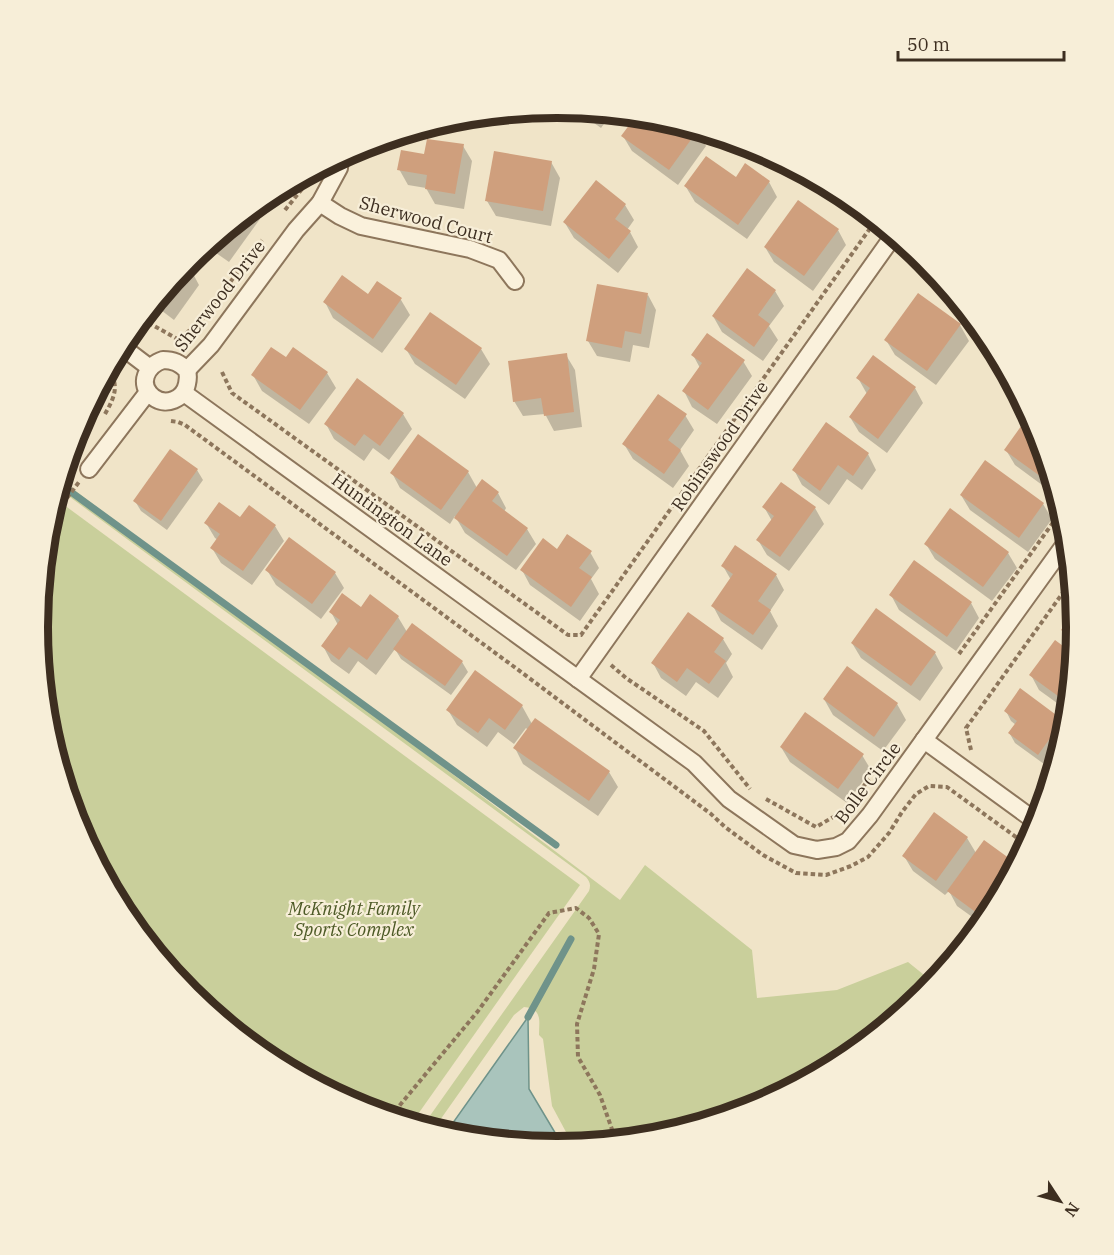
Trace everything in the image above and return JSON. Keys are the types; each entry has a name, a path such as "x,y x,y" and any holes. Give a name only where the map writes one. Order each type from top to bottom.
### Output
{"street":[{"name":"Sherwood Drive","path":"187,370 211,345 296,230 320,202 339,168"},
{"name":"Sherwood Court","path":"320,202 340,216 361,226 470,249 499,260 516,281"},
{"name":"Robinswood Drive","path":"578,679 889,242"},
{"path":"129,352 150,368"},
{"path":"172,360 187,370 187,385 184,393 178,399 170,402 162,401 154,398 148,392 146,375 156,362 172,360"},
{"path":"84,475 148,392"},
{"name":"Huntington Lane","path":"184,393 578,679"},
{"name":"Bolle Circle","path":"578,679 694,763 729,799 794,845 817,850 836,847 848,841 870,815 1060,551"},
{"path":"924,740 1029,817"}],"path":[{"path":"285,210 303,187"},
{"path":"222,372 232,393 568,635 581,634 871,227"},
{"path":"150,323 179,340 203,318 264,237"},
{"path":"63,503 84,475"},
{"path":"954,661 1054,521"},
{"path":"971,751 966,728 1065,590"},
{"path":"626,678 704,731 752,791"},
{"path":"761,796 816,827 847,809 874,773"},
{"path":"396,1110 478,1011 549,913 576,908 589,918 599,933 594,969 577,1023 578,1057 600,1095 613,1133"}],"green space":[{"path":"68,485 620,900 645,865 752,950 757,998 837,990 908,962 927,977 893,1010 840,1051 782,1084 752,1098 689,1119 656,1127 590,1135 568,1136 552,1106 543,1039 539,1035 539,1016 534,1010 524,1007 514,1015 438,1122 427,1120 589,891 590,885 586,877 66,494"},
{"name":"McKnight Family Sports Complex","path":"63,504 580,885 416,1116 362,1098 302,1068 274,1051 221,1010 174,963 153,937 116,882 100,853 75,791 58,727 49,661 49,594 52,561"}],"water":[{"path":"528,1017 529,1089 557,1136 491,1132 451,1125"}],"building":[{"path":"630,124 693,137 669,170 621,136"},
{"path":"427,139 464,144 455,194 425,189 427,175 397,170 401,150 424,154"},
{"path":"494,151 552,161 543,211 485,201"},
{"path":"706,156 736,177 745,163 770,181 738,225 684,186"},
{"path":"596,180 626,204 615,219 631,231 609,259 563,222"},
{"path":"798,200 839,229 804,276 764,247"},
{"path":"747,268 776,290 758,315 770,324 754,347 712,316"},
{"path":"342,275 368,294 377,281 402,298 373,339 323,302"},
{"path":"597,284 648,293 641,334 625,331 622,348 586,341"},
{"path":"918,293 961,324 927,371 884,340"},
{"path":"430,312 482,348 456,385 404,349"},
{"path":"707,333 745,360 708,410 682,391 702,363 691,355"},
{"path":"271,347 286,357 293,347 328,372 300,410 251,375"},
{"path":"567,353 574,412 544,416 541,398 513,402 508,361"},
{"path":"873,355 916,387 878,439 849,417 870,388 856,378"},
{"path":"357,378 404,413 380,446 364,434 355,446 324,424"},
{"path":"658,394 687,414 668,440 681,450 664,474 622,444"},
{"path":"826,422 869,453 853,476 838,465 820,491 792,470"},
{"path":"1023,423 1044,478 1004,450"},
{"path":"418,434 469,471 441,510 390,473"},
{"path":"170,449 198,469 161,521 133,501"},
{"path":"985,460 1044,503 1019,538 960,495"},
{"path":"482,479 499,492 492,501 528,528 507,556 454,518"},
{"path":"781,482 816,507 780,557 756,540 774,516 762,507"},
{"path":"219,502 240,517 249,505 276,525 243,571 210,548 220,534 204,523"},
{"path":"950,508 1009,552 983,587 924,544"},
{"path":"567,534 592,551 579,568 592,577 571,607 520,570 543,538 557,549"},
{"path":"289,537 336,572 312,604 265,570"},
{"path":"735,545 777,574 758,601 771,610 753,635 711,606 733,574 721,566"},
{"path":"914,560 972,602 947,637 889,595"},
{"path":"342,593 361,607 370,594 399,616 367,660 349,647 339,660 321,646 340,620 329,612"},
{"path":"876,608 936,652 911,686 851,643"},
{"path":"688,612 724,638 714,652 726,661 709,684 687,668 677,682 651,663"},
{"path":"412,623 463,661 445,686 393,649"},
{"path":"1066,624 1066,633 1061,630"},
{"path":"1055,640 1065,648 1061,698 1029,675"},
{"path":"847,666 898,703 874,737 823,699"},
{"path":"475,670 523,705 505,730 489,718 478,733 446,710"},
{"path":"1020,688 1058,716 1055,731 1038,755 1008,733 1017,721 1004,711"},
{"path":"805,712 864,754 838,789 780,747"},
{"path":"535,718 610,771 589,801 513,748"},
{"path":"934,812 968,837 936,881 902,856"},
{"path":"984,840 1011,859 978,913 947,891"}],"waterway":[{"path":"67,489 556,845"},
{"path":"528,1017 571,939"}]}
